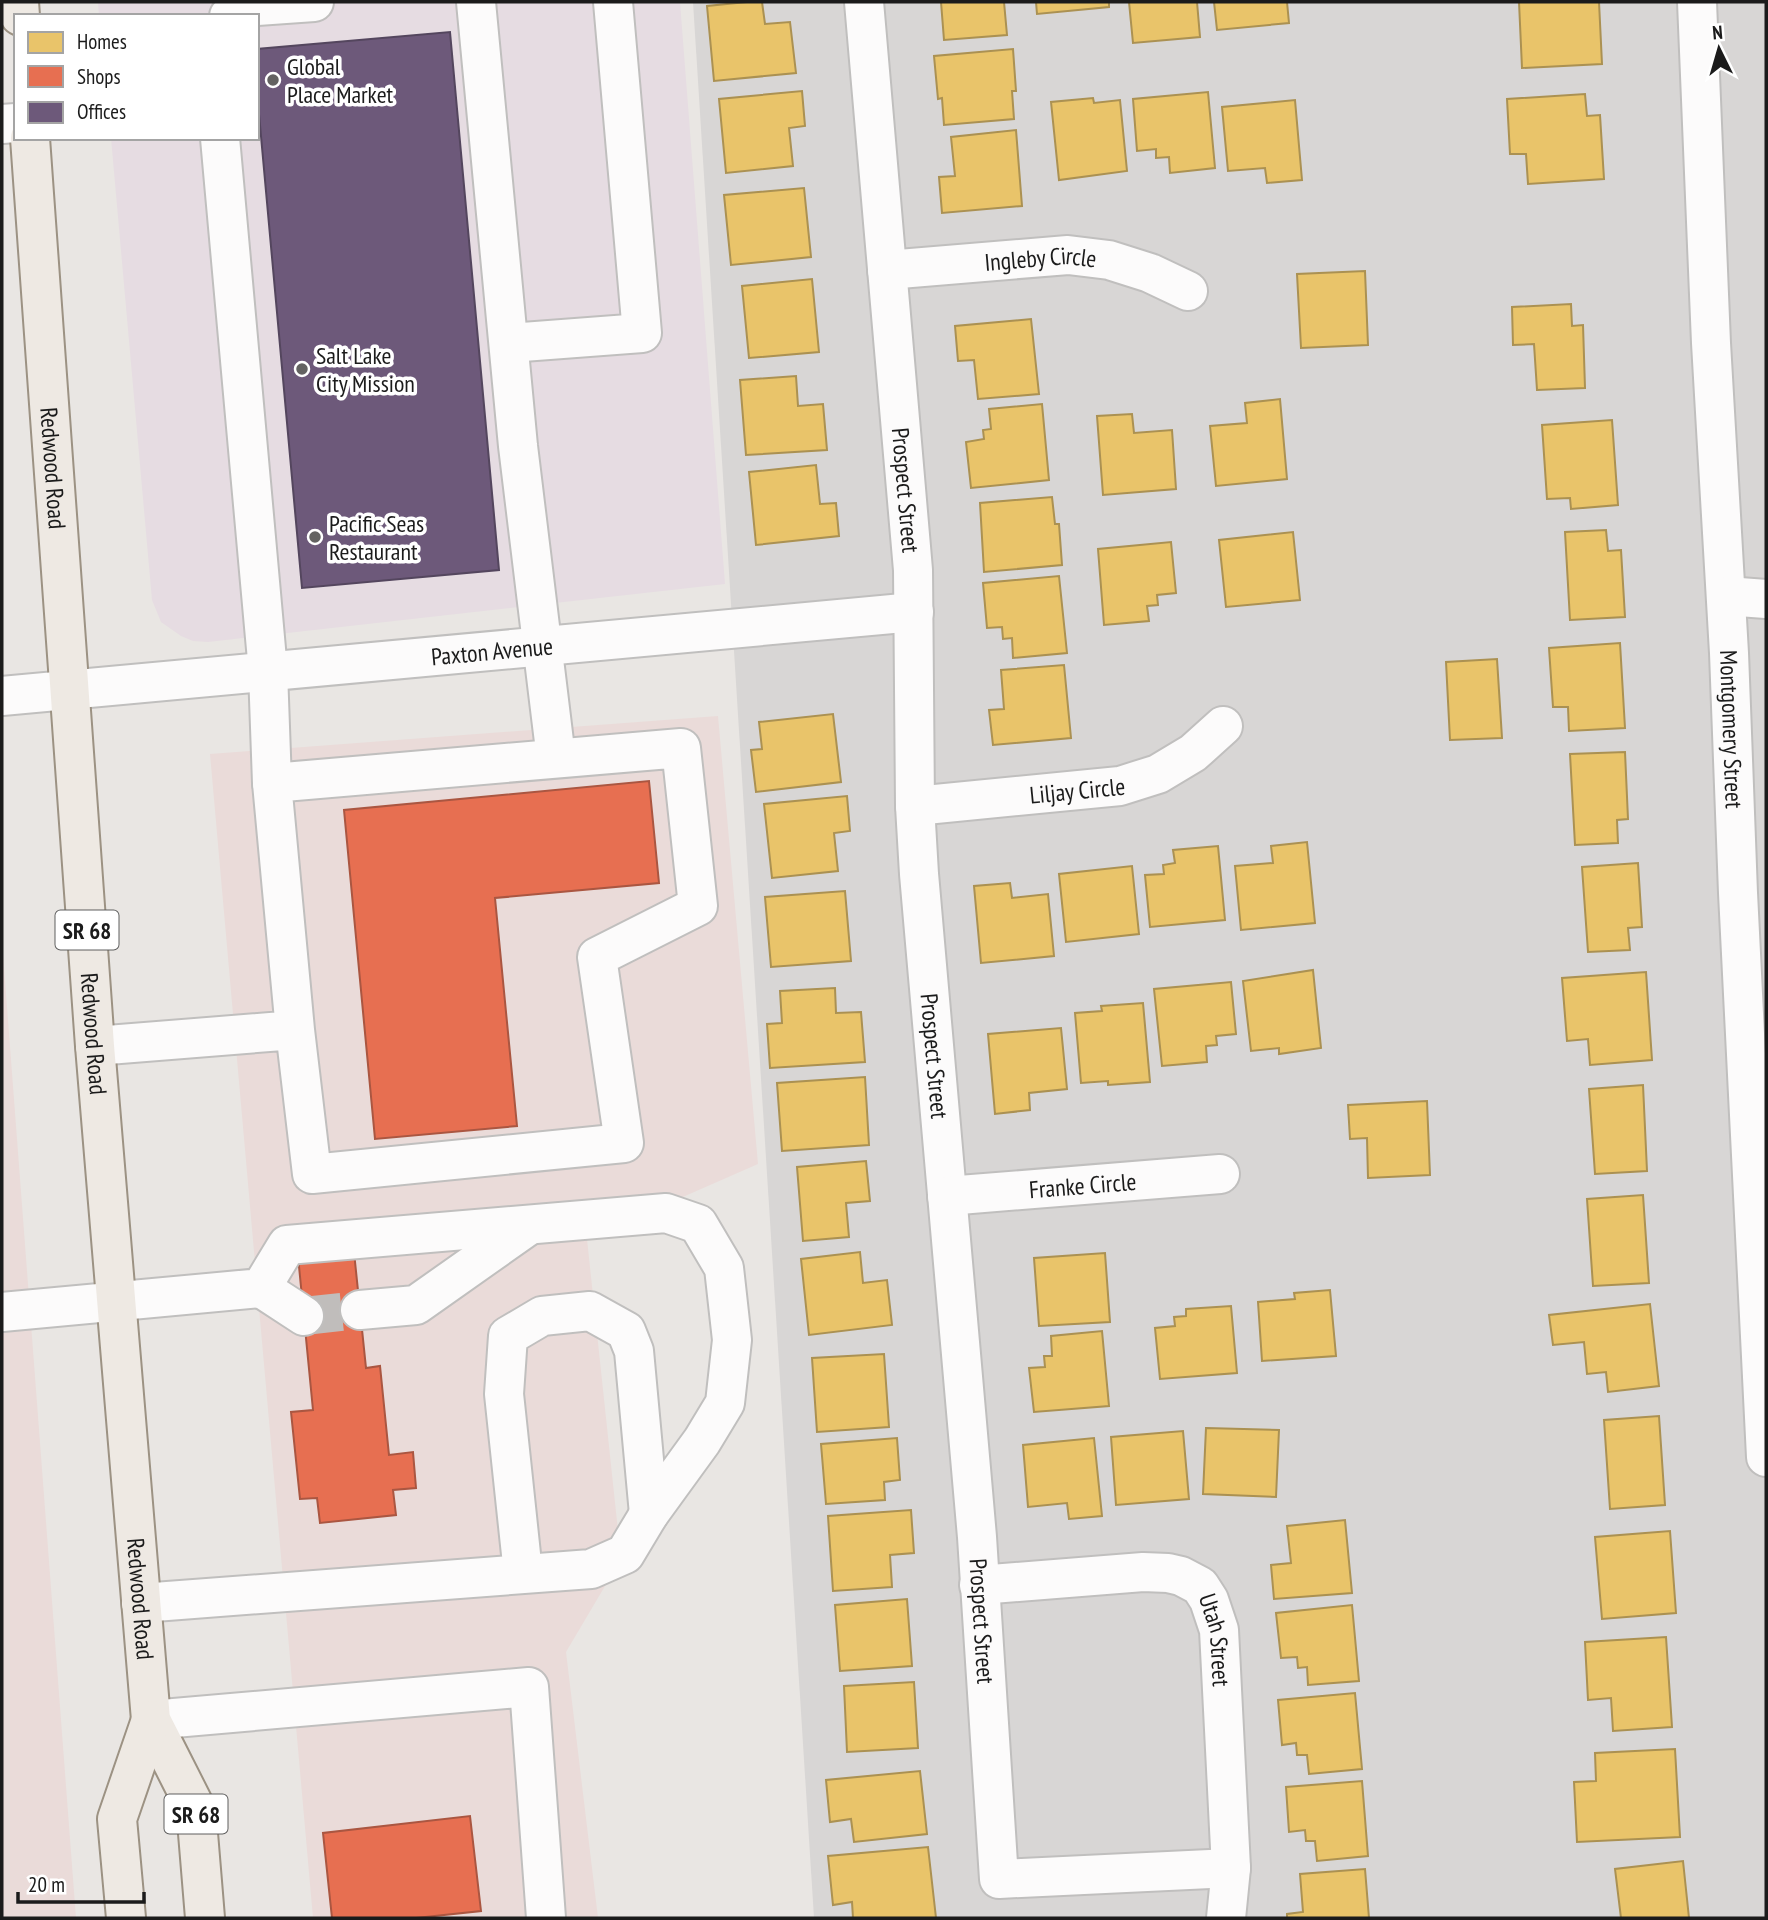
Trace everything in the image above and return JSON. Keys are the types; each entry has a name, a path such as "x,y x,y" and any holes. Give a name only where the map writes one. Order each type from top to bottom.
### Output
{"main road":[{"name":"Redwood Road","path":"30,140 95,1046 151,1720 196,1809 205,1918"},
{"name":"Redwood Road","path":"126,1918 117,1819 151,1720"}],"street":[{"path":"235,14 257,6 314,2"},
{"path":"476,2 509,343 556,758"},
{"path":"509,343 642,333 613,2"},
{"name":"Prospect Street","path":"864,2 913,570 915,806 979,1585 999,1879 1231,1868"},
{"name":"Montgomery Street","path":"1697,2 1711,343 1727,596 1738,893 1766,1457"},
{"path":"220,140 268,671 272,782 295,1030 312,1174 624,1143 597,957 698,906 681,748 272,782"},
{"name":"Ingleby Circle","path":"887,270 1068,255 1110,260 1150,272 1188,291"},
{"path":"1727,596 1766,598"},
{"name":"Paxton Avenue","path":"2,696 914,612"},
{"name":"Liljay Circle","path":"915,806 1120,786 1158,774 1194,753 1223,726"},
{"path":"95,1046 295,1030"},
{"name":"Franke Circle","path":"947,1196 1220,1174"},
{"path":"141,1603 591,1569 625,1554 725,1403 732,1340 724,1268 698,1224 666,1213 287,1245 261,1288"},
{"path":"360,1310 416,1305 530,1225"},
{"path":"2,1312 261,1288 304,1316"},
{"path":"523,1573 504,1394 508,1336 542,1316 590,1311 626,1332 634,1351 649,1514"},
{"name":"Utah Street","path":"979,1585 1143,1572 1181,1576 1200,1586 1209,1600 1219,1630 1231,1868 1227,1918"},
{"path":"151,1720 529,1687 546,1918"}],"shaded area":[{"path":"98,2 680,2 725,584 208,642 193,641 181,636 161,622 152,600 111,140 259,140 259,14 99,14"},
{"path":"693,2 1766,2 1766,1918 814,1918"},
{"path":"718,716 758,1164 587,1239 621,1559 566,1652 598,1918 313,1918 210,754"},
{"path":"2,941 76,1918 2,1918"}],"building: Homes":[{"path":"762,2 765,24 790,22 796,73 714,81 707,6"},
{"path":"941,2 1004,2 1007,35 944,40"},
{"path":"1036,2 1109,2 1109,7 1037,14"},
{"path":"1129,2 1197,2 1200,37 1133,43"},
{"path":"1214,2 1287,2 1289,23 1217,30"},
{"path":"1519,2 1599,2 1602,64 1522,68"},
{"path":"1013,49 1016,91 1012,91 1014,119 944,125 942,98 938,99 934,56"},
{"path":"802,91 805,126 789,128 793,166 726,173 719,99"},
{"path":"1208,92 1215,168 1170,173 1169,157 1156,158 1156,149 1137,151 1133,99"},
{"path":"1585,94 1587,116 1600,115 1604,179 1528,184 1526,154 1510,154 1507,99"},
{"path":"1093,98 1094,103 1120,100 1127,171 1059,180 1051,102"},
{"path":"1295,100 1302,180 1267,183 1265,168 1228,171 1222,107"},
{"path":"1016,130 1022,206 942,213 939,177 955,176 951,137"},
{"path":"804,188 811,257 731,265 724,195"},
{"path":"1365,271 1368,345 1301,348 1297,274"},
{"path":"812,279 819,352 749,358 742,286"},
{"path":"1571,304 1572,326 1583,325 1585,388 1537,390 1534,344 1513,345 1512,307"},
{"path":"1031,319 1039,394 978,399 974,360 958,361 955,326"},
{"path":"796,376 798,406 823,404 827,450 746,455 740,380"},
{"path":"1280,399 1287,479 1216,486 1210,426 1247,423 1245,403"},
{"path":"1042,404 1049,480 971,488 966,442 984,439 983,430 991,429 989,409"},
{"path":"1132,414 1134,433 1172,430 1176,489 1103,495 1097,416"},
{"path":"1612,420 1618,505 1571,509 1570,498 1547,499 1542,425"},
{"path":"816,465 820,504 836,503 839,536 756,545 749,472"},
{"path":"1052,497 1055,524 1059,524 1062,565 984,572 980,503"},
{"path":"1606,530 1608,551 1621,550 1625,617 1570,620 1565,532"},
{"path":"1293,532 1300,600 1226,607 1219,540"},
{"path":"1171,542 1176,593 1157,595 1158,605 1147,606 1149,621 1104,625 1098,549"},
{"path":"1059,576 1067,653 1013,658 1012,638 1003,639 1002,627 987,628 983,583"},
{"path":"1620,643 1625,728 1569,731 1568,707 1553,707 1549,648"},
{"path":"1497,659 1502,738 1450,740 1446,662"},
{"path":"1064,665 1071,738 993,745 989,710 1004,709 1001,670"},
{"path":"833,714 841,782 756,792 751,750 762,749 759,722"},
{"path":"1625,752 1628,819 1617,820 1618,843 1575,845 1570,754"},
{"path":"847,796 850,831 834,833 838,871 772,878 764,804"},
{"path":"1307,842 1315,923 1241,930 1235,866 1273,863 1271,846"},
{"path":"1218,846 1225,920 1150,927 1145,875 1164,874 1163,865 1175,863 1173,850"},
{"path":"1638,863 1642,927 1628,928 1630,950 1588,952 1582,867"},
{"path":"1132,866 1139,934 1066,942 1059,874"},
{"path":"1010,883 1012,898 1048,894 1054,956 981,963 974,886"},
{"path":"845,891 851,961 771,967 765,897"},
{"path":"1313,970 1321,1048 1279,1054 1279,1048 1251,1051 1243,981"},
{"path":"1646,972 1652,1060 1590,1065 1588,1039 1567,1041 1562,978"},
{"path":"1231,982 1236,1034 1216,1036 1217,1045 1206,1046 1207,1062 1162,1066 1154,989"},
{"path":"835,988 836,1013 861,1012 865,1062 770,1068 767,1024 782,1023 780,991"},
{"path":"1143,1003 1150,1082 1108,1085 1108,1081 1081,1083 1075,1013 1102,1011 1101,1006"},
{"path":"1061,1028 1067,1089 1029,1093 1030,1110 995,1114 988,1034"},
{"path":"865,1077 869,1145 782,1151 777,1083"},
{"path":"1643,1085 1647,1171 1595,1174 1589,1089"},
{"path":"1427,1101 1430,1175 1368,1178 1367,1138 1350,1139 1348,1105"},
{"path":"866,1161 870,1201 846,1203 849,1237 803,1241 797,1167"},
{"path":"1643,1195 1649,1283 1593,1286 1587,1199"},
{"path":"860,1252 863,1283 887,1280 892,1325 809,1335 801,1259"},
{"path":"1105,1253 1110,1322 1039,1326 1034,1258"},
{"path":"1330,1290 1336,1356 1262,1361 1258,1302 1295,1299 1294,1293"},
{"path":"1650,1304 1659,1386 1608,1392 1606,1372 1587,1374 1584,1342 1553,1345 1549,1315"},
{"path":"1231,1306 1237,1373 1160,1379 1155,1328 1175,1326 1174,1317 1186,1316 1186,1309"},
{"path":"1102,1331 1109,1406 1034,1412 1029,1368 1045,1367 1044,1356 1052,1356 1051,1336"},
{"path":"884,1354 889,1427 817,1432 812,1358"},
{"path":"1659,1416 1665,1505 1610,1509 1604,1420"},
{"path":"1206,1428 1279,1430 1276,1497 1203,1494"},
{"path":"1183,1431 1189,1499 1116,1505 1111,1437"},
{"path":"897,1438 900,1480 884,1482 885,1500 826,1504 821,1444"},
{"path":"1094,1438 1102,1516 1069,1519 1067,1503 1028,1507 1023,1445"},
{"path":"911,1510 914,1553 890,1555 892,1587 833,1591 828,1516"},
{"path":"1345,1520 1352,1593 1274,1599 1271,1565 1291,1563 1287,1526"},
{"path":"1670,1531 1676,1613 1602,1619 1595,1537"},
{"path":"907,1599 912,1666 840,1671 835,1605"},
{"path":"1352,1605 1359,1681 1308,1685 1307,1667 1298,1668 1297,1657 1281,1658 1276,1613"},
{"path":"1666,1637 1672,1727 1613,1731 1611,1698 1588,1700 1585,1642"},
{"path":"914,1682 918,1748 847,1752 844,1686"},
{"path":"1355,1693 1362,1769 1309,1774 1307,1755 1297,1755 1296,1743 1282,1745 1278,1700"},
{"path":"1675,1749 1680,1837 1577,1842 1574,1782 1596,1781 1595,1753"},
{"path":"920,1771 927,1834 854,1842 851,1819 830,1822 826,1780"},
{"path":"1362,1781 1368,1856 1317,1861 1315,1841 1306,1841 1305,1830 1289,1832 1286,1787"},
{"path":"928,1847 936,1918 853,1918 852,1902 833,1905 828,1856"},
{"path":"1683,1861 1689,1918 1621,1918 1615,1869"},
{"path":"1365,1869 1369,1918 1287,1918 1287,1914 1303,1912 1300,1874"}],"building: Shops":[{"path":"649,781 659,883 495,898 517,1126 375,1139 344,810"},
{"path":"354,1252 366,1368 380,1366 389,1455 413,1452 416,1488 393,1490 396,1515 320,1523 317,1498 300,1499 291,1412 313,1410 298,1256"},
{"path":"470,1816 481,1911 416,1918 332,1918 323,1833"}],"building: Offices":[{"path":"450,32 499,570 302,588 259,114 259,49"}],"tunnel":[{"path":"304,1316 360,1310"}],"place":[{"name":"Global Place Market","path":"273,80"},
{"name":"Salt Lake City Mission","path":"302,369"},
{"name":"Pacific Seas Restaurant","path":"315,537"}]}
